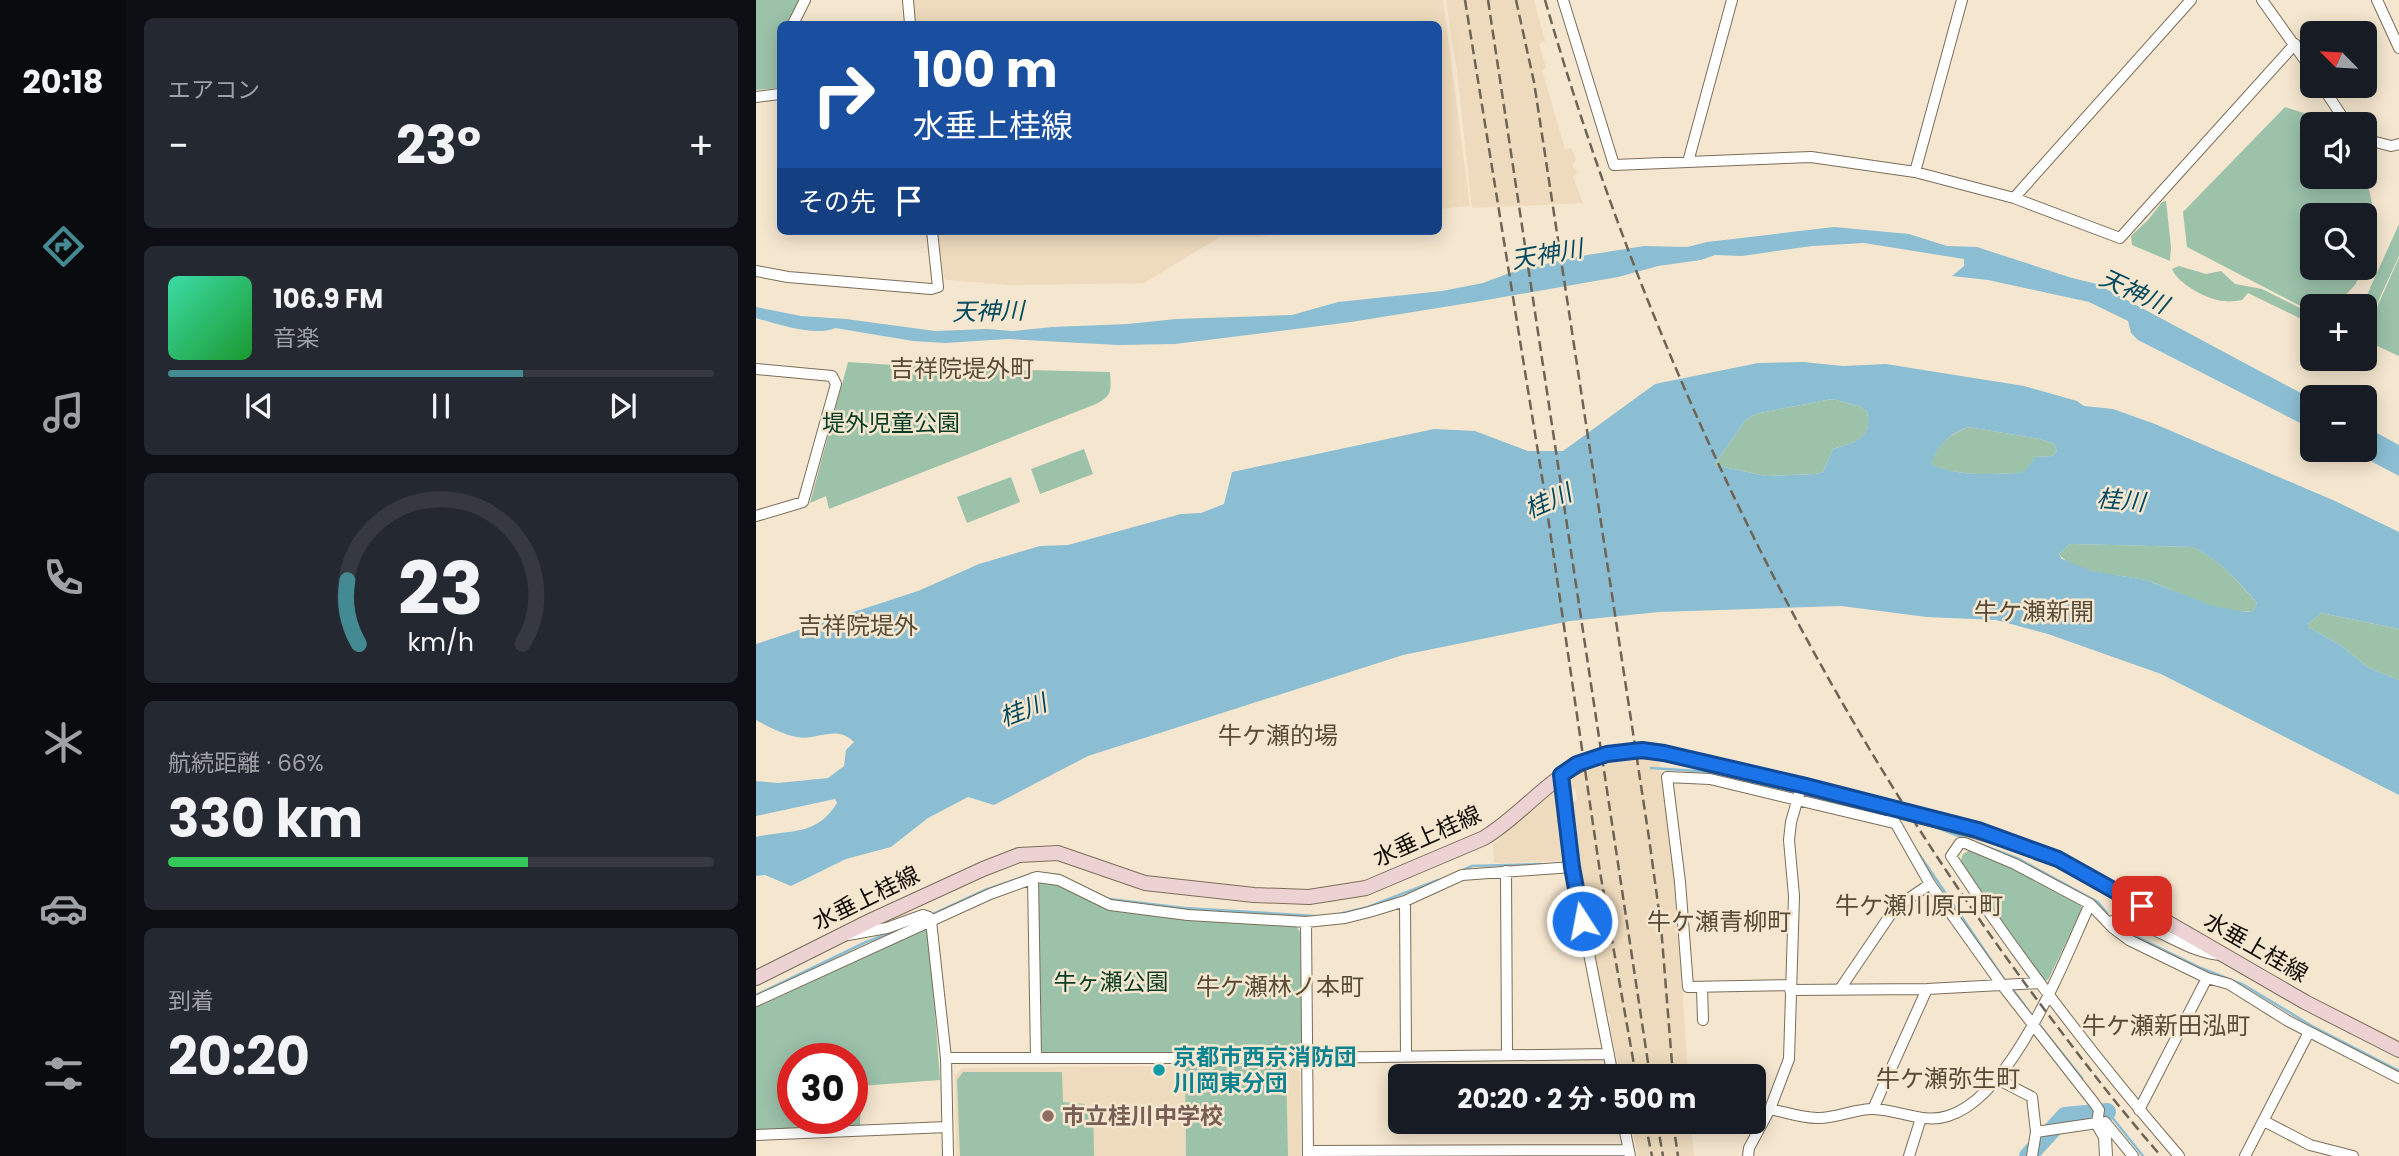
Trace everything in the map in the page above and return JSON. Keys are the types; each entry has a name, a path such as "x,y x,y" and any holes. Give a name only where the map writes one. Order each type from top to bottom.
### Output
{"main road":[{"name":"水垂上桂線","path":"756,978 839,936 1019,855 1038,853 1072,857 1137,881 1198,890 1309,897 1366,888 1485,838 1562,783 1577,764 1607,754 1642,750 1800,792 1888,808 1978,830 2058,859 2322,1012 2399,1050"}],"street":[{"path":"794,21 805,0"},
{"path":"908,0 910,21"},
{"path":"1563,0 1614,165 1811,157 1915,172 2014,198 2120,238 2295,44"},
{"path":"1688,162 1732,0"},
{"path":"1915,172 1962,0"},
{"path":"2014,198 2191,0"},
{"path":"2262,0 2300,52"},
{"path":"2377,0 2399,48"},
{"path":"756,97 777,94"},
{"path":"2377,142 2391,146 2399,144"},
{"path":"756,271 799,278 931,289 938,287 932,235"},
{"path":"756,369 832,376 836,384 803,502 756,516"},
{"path":"1894,823 1800,792 1710,779 1667,777 1680,882 1688,987 1927,989 2040,983"},
{"path":"1562,783 1572,867 1611,1064"},
{"path":"1748,1156 1749,1148 1770,1109 1789,1059 1794,896 1789,840 1800,792"},
{"path":"1888,808 1930,884 2001,985 2033,1023 2098,1117 2105,1137 2106,1156"},
{"path":"2179,1156 2047,995 1986,910 1951,856 1960,843 2015,864 2090,904 2129,940 2207,978 2229,984 2309,1032 2399,1078"},
{"path":"756,1001 928,918 1033,878 1059,880 1110,905 1188,915 1306,922 1345,918 1405,901 1462,875 1572,867"},
{"path":"1506,871 1507,1054"},
{"path":"1033,878 1036,1058"},
{"path":"1840,989 1895,908 1930,884"},
{"path":"1405,901 1406,1055"},
{"path":"1770,1109 1818,1119 1873,1109 1921,1118 1947,1117 1974,1104 2007,1068 2033,1023 2090,904"},
{"path":"839,936 887,929 928,918"},
{"path":"928,918 946,1058 948,1156"},
{"path":"2107,922 2128,920 2194,951 2225,956"},
{"path":"1306,922 1308,1154 1629,1153 1625,1134"},
{"path":"2139,1110 2207,978"},
{"path":"1702,986 1703,1020"},
{"path":"1873,1109 1927,989"},
{"path":"2245,1156 2309,1032"},
{"path":"946,1058 1307,1058 1609,1054"},
{"path":"1997,1079 2032,1097 2036,1132 2032,1156"},
{"path":"2036,1132 2098,1117 2133,1156"},
{"path":"1909,1156 1921,1118"},
{"path":"2264,1121 2310,1145 2353,1156"},
{"path":"756,1135 947,1127"}],"shaded area":[{"path":"912,0 1443,0 1470,206 1442,209 1442,21 915,21"},
{"path":"1446,0 1534,0 1545,41 1539,44 1546,68 1542,70 1565,149 1571,148 1576,159 1572,167 1577,173 1573,177 1583,203 1472,208 1457,71"},
{"path":"938,235 1274,235 1220,237 1144,283 1011,285 947,280 943,277"},
{"path":"1641,754 1659,757 1676,894 1687,1064 1618,1064 1609,1024 1610,1014 1605,1011 1570,803 1577,800 1575,788 1569,789 1569,779 1587,771 1593,764"},
{"path":"1554,791 1563,859 1494,863 1493,844"},
{"path":"1292,1065 1300,1072 1301,1156 956,1156 955,1075 962,1068"},
{"path":"1633,1134 1692,1134 1694,1156 1638,1156"}],"green space":[{"path":"756,0 801,0 791,21 777,21 777,88 756,90"},
{"path":"2285,107 2301,112 2300,189 2368,189 2372,203 2300,203 2300,280 2358,280 2346,294 2300,294 2300,306 2187,247 2183,212"},
{"path":"2166,201 2170,261 2132,245 2131,236 2162,202"},
{"path":"2399,224 2399,256 2377,304 2377,294 2367,294 2374,280 2377,280 2377,273"},
{"path":"2399,258 2399,356 2377,346 2377,307"},
{"path":"2179,266 2206,274 2221,271 2235,284 2262,289 2300,308 2300,318 2248,293 2242,300 2217,300 2187,285 2172,269"},
{"name":"堤外児童公園","path":"848,362 940,368 1110,372 1110,388 1106,398 1096,404 829,509 826,496 810,503"},
{"path":"1832,399 1861,407 1867,412 1868,421 1865,434 1861,438 1833,449 1823,472 1766,476 1714,465 1745,421 1755,414"},
{"path":"1968,427 2040,439 2054,444 2057,451 2052,456 2035,457 2026,471 2018,473 1962,473 1930,464 1945,441"},
{"path":"1084,449 1093,474 1040,494 1031,469"},
{"path":"1011,477 1020,502 967,523 957,497"},
{"path":"2070,544 2192,547 2220,564 2257,603 2253,611 2226,610 2148,581 2088,570 2066,561 2059,554"},
{"path":"2321,613 2399,629 2399,680 2367,667 2342,646 2308,627"},
{"path":"1970,850 2021,871 2080,904 2082,909 2048,980 2042,980 1960,863 1963,854"},
{"name":"牛ヶ瀬公園","path":"1040,883 1055,884 1105,909 1296,926 1300,932 1303,1048 1298,1053 1046,1054 1040,1050 1037,889"},
{"path":"924,929 929,931 940,1080 868,1085 868,1043 777,1043 777,1130 756,1131 756,1007"},
{"path":"1185,1066 1286,1066 1288,1156 1186,1156"},
{"name":"市立桂川中学校","path":"963,1072 1062,1072 1063,1102 1085,1104 1085,1108 1093,1109 1094,1156 960,1156 957,1080"}],"water":[{"path":"1834,227 1909,234 1947,246 1977,247 2097,284 2300,393 2300,423 2138,340 2131,333 2128,321 2089,302 1988,280 1952,276 1964,266 1964,259 1864,243 1812,246 1742,256 1715,255 1618,277 1481,301 1351,322 1175,344 1118,345 1008,339 945,343 913,341 835,328 807,330 756,318 756,307 801,316 935,331 1013,331 1176,319 1292,315 1338,302 1442,291 1483,283 1515,271 1581,256 1644,246 1687,247 1707,242"},
{"name":"桂川","path":"1803,362 1843,366 1886,364 2024,386 2077,401 2084,406 2113,409 2155,424 2335,501 2399,532 2399,629 2321,613 2308,627 2342,646 2367,667 2399,680 2399,795 2161,674 2048,634 1996,620 1927,617 1841,606 1659,612 1570,621 1403,655 1088,756 994,805 968,797 928,818 891,847 846,859 791,886 765,875 756,876 756,837 811,827 829,814 837,803 835,799 756,816 756,781 778,783 828,778 844,766 846,750 854,742 840,734 797,737 756,720 756,644 918,591 979,564 1040,546 1068,545 1181,514 1201,513 1224,504 1232,472 1434,429 1475,431 1528,451 1563,451 1655,384 1758,363","holes":["1832,399 1861,407 1867,412 1868,421 1867,429 1860,438 1833,449 1823,472 1766,476 1714,465 1745,421 1755,414","1968,427 2040,439 2054,444 2057,451 2052,456 2035,457 2026,470 2018,473 1963,473 1931,464 1945,441","2070,544 2192,547 2219,564 2257,603 2253,611 2246,612 2213,606 2146,580 2092,571 2062,559 2059,554"]},
{"path":"2377,433 2399,445 2399,476 2373,462 2377,462"}],"waterway":[{"path":"1651,768 1711,772"},
{"path":"1734,777 1796,793"},
{"path":"1559,791 1566,859 1561,864"},
{"path":"1802,794 1860,808"},
{"path":"1935,827 2019,859 2098,902 2107,913"},
{"path":"1919,854 2006,982"},
{"path":"1461,871 1472,866 1541,864"},
{"path":"1038,873 1059,875"},
{"path":"931,915 985,890 1031,874"},
{"path":"1339,914 1368,907 1438,880"},
{"path":"1109,899 1184,908 1315,916"},
{"path":"756,995 866,942 906,927"},
{"path":"2123,930 2201,968 2244,985 2312,1026 2399,1071"},
{"path":"2011,987 2034,1018"},
{"path":"2038,1023 2082,1078"},
{"path":"2103,1106 2143,1156"},
{"path":"2028,1156 2065,1116 2107,1112"}],"railway":[{"path":"1465,0 1543,483 1600,872 1634,1064"},
{"path":"1488,0 1648,1064"},
{"path":"1516,0 1534,82 1649,838 1661,926 1672,1064"},
{"path":"1545,0 1587,134 1635,267 1688,397 1748,525 1813,650 1883,772 1959,890 2070,1044 2161,1156"},
{"path":"1647,1134 1652,1156"},
{"path":"1659,1134 1663,1156"},
{"path":"1675,1134 1678,1156"}],"place":[{"name":"京都市西京消防団 川岡東分団","path":"1159,1070"},
{"name":"市立桂川中学校","path":"1048,1116"}],"district":[{"name":"吉祥院堤外町","path":"962,368"},
{"name":"牛ケ瀬新開","path":"2034,611"},
{"name":"吉祥院堤外","path":"858,625"},
{"name":"牛ケ瀬的場","path":"1278,735"},
{"name":"牛ケ瀬川原口町","path":"1919,905"},
{"name":"牛ケ瀬青柳町","path":"1719,921"},
{"name":"牛ケ瀬林ノ本町","path":"1280,986"},
{"name":"牛ケ瀬新田泓町","path":"2166,1025"},
{"name":"牛ケ瀬弥生町","path":"1948,1078"}],"route":[{"path":"1582,921 1572,867 1561,775 1577,764 1607,754 1642,750 1802,785 1978,830 2058,859 2142,906"}],"water label":[{"name":"天神川","path":"1547,254"},
{"name":"天神川","path":"2134,291"},
{"name":"天神川","path":"988,311"}]}
